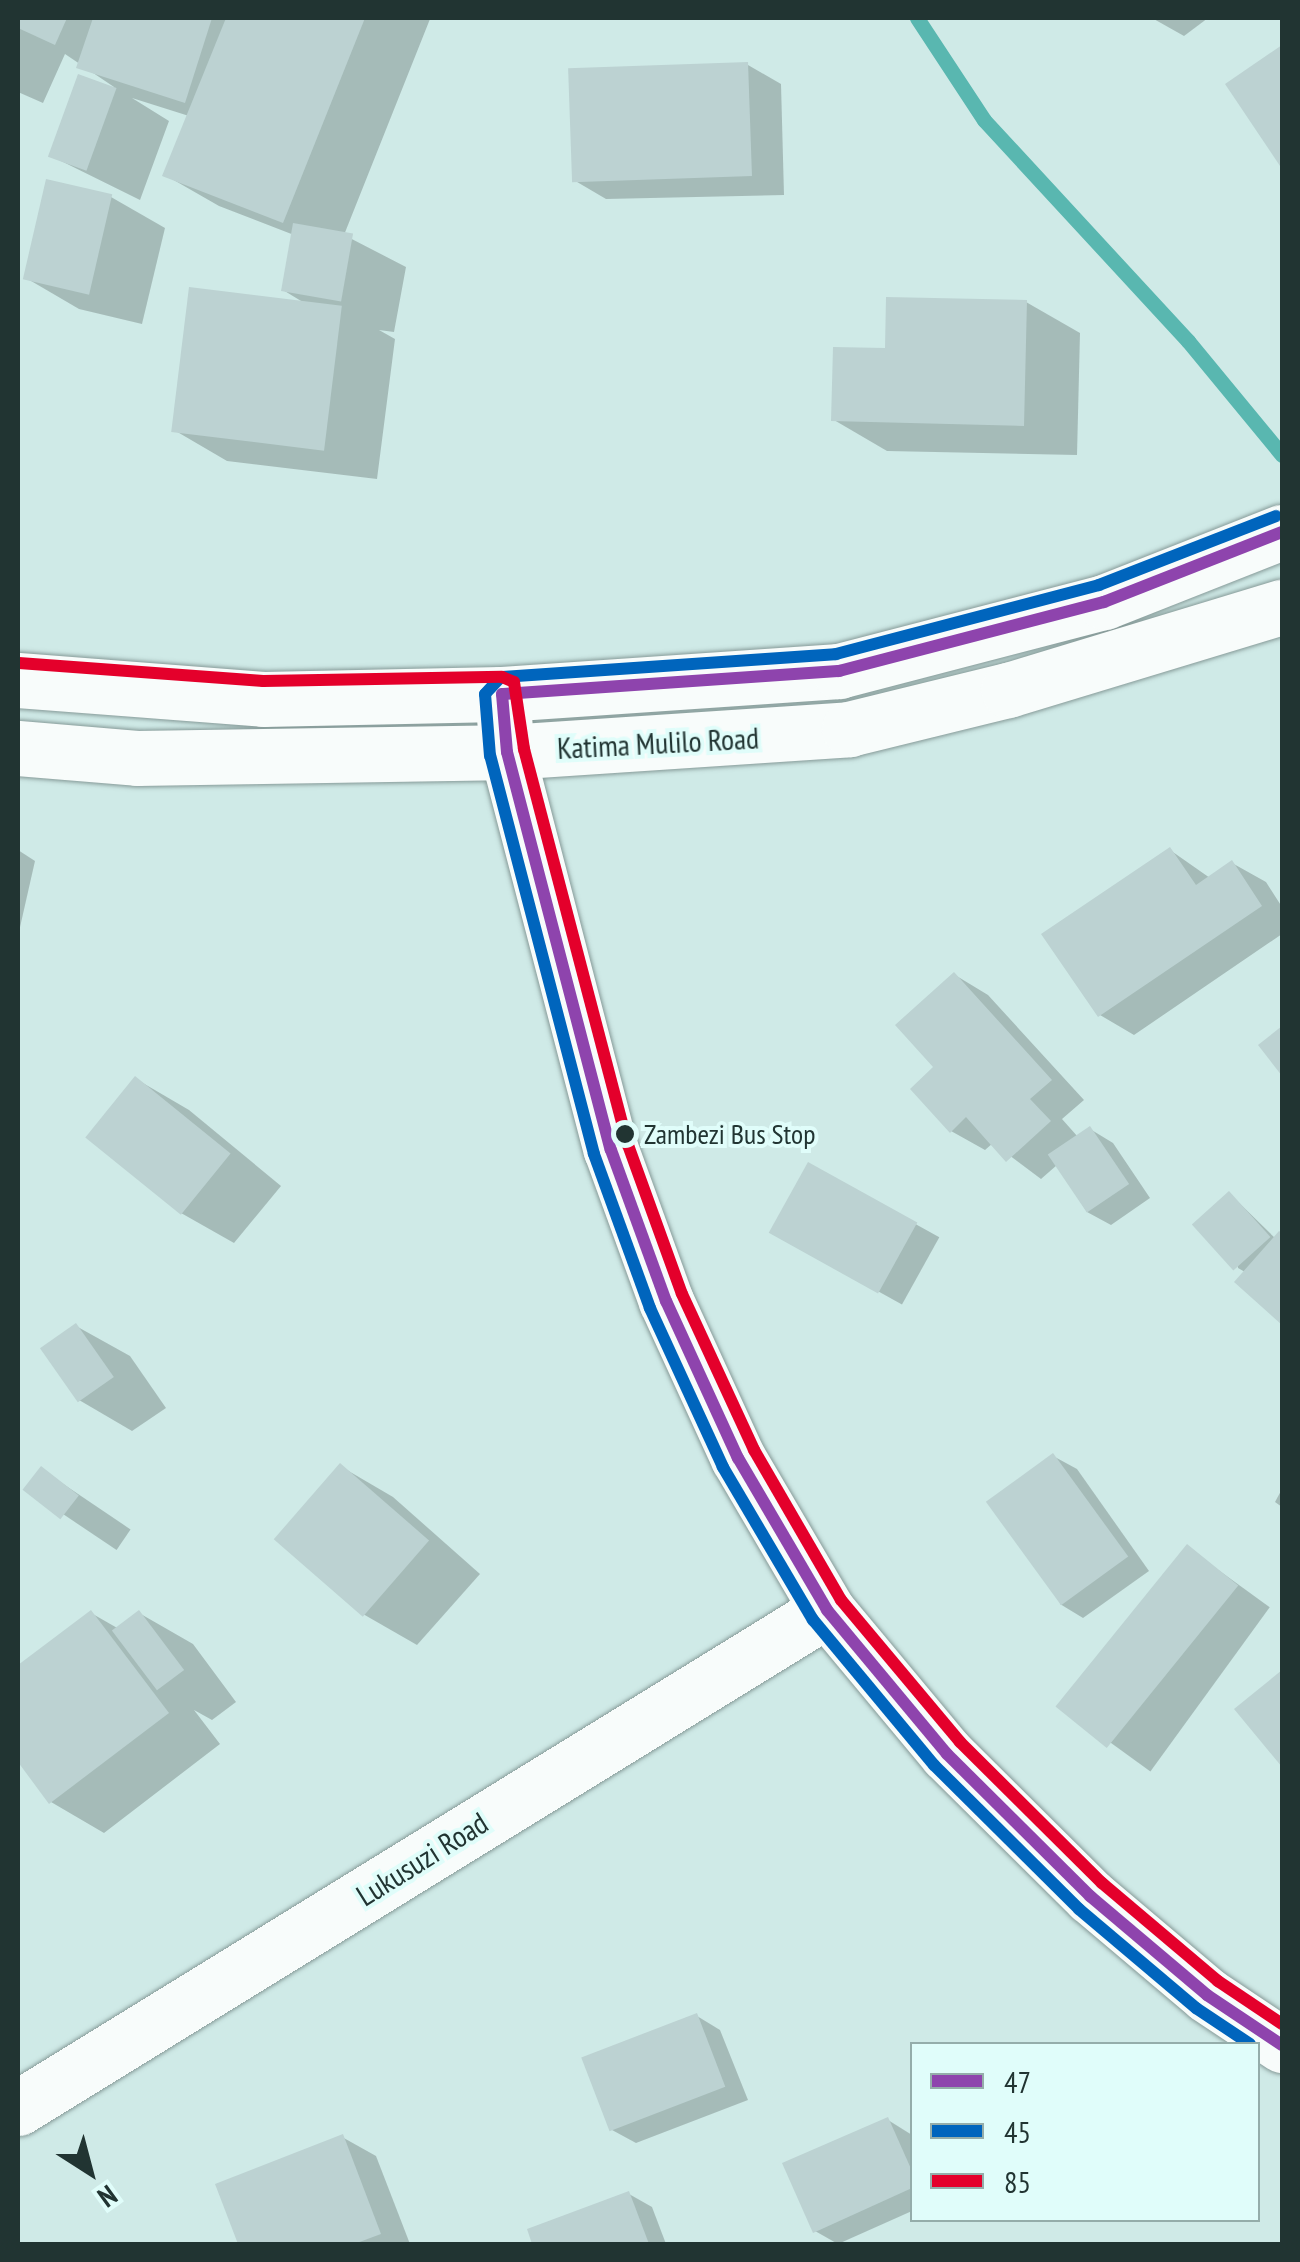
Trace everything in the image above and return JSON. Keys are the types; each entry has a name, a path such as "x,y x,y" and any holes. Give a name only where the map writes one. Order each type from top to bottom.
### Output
{"main road":[{"name":"Katima Mulilo Road","path":"18,680 263,699 502,694 839,671 1104,602 1282,532"},
{"name":"Katima Mulilo Road","path":"18,754 138,758 507,752 849,729 1008,690 1282,607"},
{"path":"502,694 507,752 611,1150 666,1301 738,1458 827,1610 1029,1841 1207,1995 1282,2045"},
{"name":"Lukusuzi Road","path":"18,2108 827,1610"}],"building":[{"path":"18,18 67,18 55,45 18,28"},
{"path":"93,18 212,18 185,103 76,68"},
{"path":"226,18 365,18 283,223 162,176"},
{"path":"1282,45 1282,169 1225,84"},
{"path":"748,62 752,176 572,182 568,68"},
{"path":"78,74 117,88 86,171 48,157"},
{"path":"46,179 112,194 89,295 23,279"},
{"path":"293,223 353,234 341,302 281,291"},
{"path":"189,287 342,306 324,451 171,432"},
{"path":"886,297 1027,300 1024,426 831,421 833,347 885,348"},
{"path":"1170,847 1196,885 1232,860 1262,906 1098,1017 1041,934"},
{"path":"954,972 1052,1080 1030,1099 1051,1121 1006,1162 966,1117 950,1133 910,1089 933,1067 895,1025"},
{"path":"1282,1026 1282,1076 1258,1045"},
{"path":"135,1076 231,1153 181,1215 85,1137"},
{"path":"1090,1126 1129,1184 1087,1213 1048,1155"},
{"path":"808,1162 917,1223 878,1293 769,1233"},
{"path":"1229,1191 1270,1237 1233,1271 1192,1224"},
{"path":"1279,1231 1282,1233 1282,1325 1234,1282"},
{"path":"76,1323 114,1377 78,1402 40,1348"},
{"path":"1053,1453 1128,1557 1061,1605 986,1502"},
{"path":"340,1463 429,1540 363,1617 274,1539"},
{"path":"41,1466 79,1496 60,1519 23,1490"},
{"path":"1187,1544 1238,1586 1107,1748 1055,1706"},
{"path":"91,1610 169,1713 49,1804 18,1762 18,1665"},
{"path":"139,1610 184,1670 157,1690 112,1630"},
{"path":"1282,1670 1282,1767 1234,1709"},
{"path":"697,2013 725,2087 610,2131 581,2057"},
{"path":"888,2117 910,2166 910,2189 813,2233 782,2163"},
{"path":"343,2134 381,2234 354,2244 238,2244 215,2184"},
{"path":"629,2191 649,2244 532,2244 527,2229"}],"waterway":[{"path":"917,18 984,120 1188,341 1282,455"}],"transit line":[{"name":"45","path":"1247,2042 1196,2008 1079,1909 934,1765 813,1620 723,1467 650,1308 594,1154 490,756 485,694 501,677 836,654 1099,585 1276,516"},
{"name":"47","path":"502,694 839,671 1104,602 1282,532"},
{"name":"85","path":"19,663 263,681 502,677 514,682 524,749 628,1145 682,1294 754,1450 841,1600 960,1742 1102,1883 1218,1981 1282,2024"},
{"name":"47","path":"502,694 507,752 611,1150 666,1301 738,1458 827,1610 947,1754 1090,1896 1207,1995 1282,2045"}],"place":[{"name":"Zambezi Bus Stop","path":"625,1134"}]}
